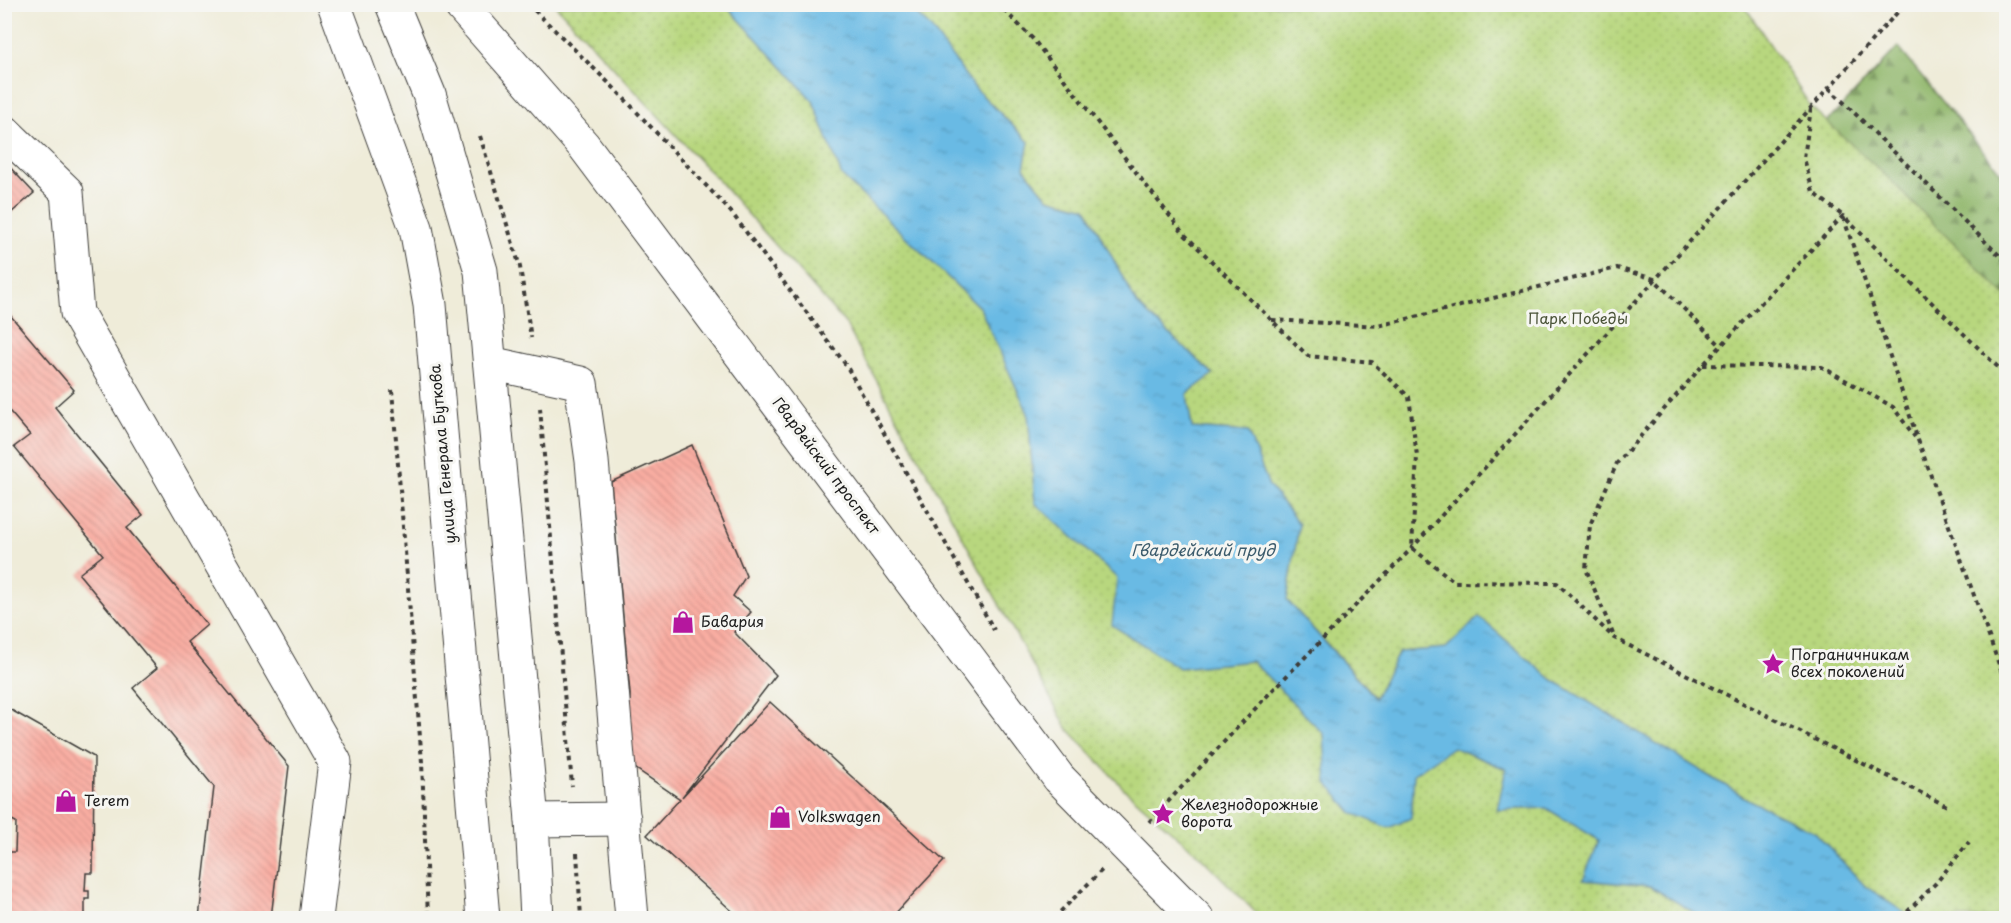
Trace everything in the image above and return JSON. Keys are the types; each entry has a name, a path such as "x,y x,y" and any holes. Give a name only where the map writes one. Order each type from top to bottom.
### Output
{"main road":[{"name":"улица Генерала Буткова","path":"334,4 416,228 430,306 483,918"},
{"path":"392,4 429,94 481,271 532,820 537,918"},
{"name":"Гвардейский проспект","path":"462,7 584,146 1059,778 1189,910"},
{"path":"4,131 67,192 77,313 335,762 316,918"},
{"path":"490,363 580,383 592,462 632,918"},
{"path":"532,820 624,819"}],"path":[{"path":"528,4 618,92 731,212 846,365 998,636"},
{"path":"998,4 1033,39 1183,233 1308,356 1372,362 1409,397 1417,456 1412,548"},
{"path":"1142,829 1267,696 1412,548 1905,4"},
{"path":"1829,88 2007,262"},
{"path":"1811,107 1804,158 1813,192 1843,216 2007,375"},
{"path":"1614,638 1586,569 1590,525 1617,463 1703,365 1843,216"},
{"path":"1843,216 1917,440 2007,684"},
{"path":"1272,320 1378,326 1617,268 1654,279 1721,346"},
{"path":"1703,365 1822,367 1893,408 1917,440"},
{"path":"392,390 422,762 428,918"},
{"path":"1412,548 1455,582 1557,583 1614,638 1947,806"},
{"path":"1901,918 1936,883 1969,842"},
{"path":"1054,918 1110,862"}],"green space":[{"path":"555,5 726,5 813,101 842,176 980,308 1028,413 1035,503 1117,578 1179,668 1252,661 1325,734 1327,783 1414,774 1452,747 1506,769 1498,810 1546,808 1599,840 1584,880 1650,886 1703,918 1261,918 1200,856 1126,791 1067,728 845,323 716,178"},
{"name":"Парк Победы","path":"907,5 1744,5 1811,107 1886,176 2006,296 2006,918 1912,918 1865,886 1815,832 1749,800 1551,679 1479,617 1446,648 1399,652 1376,698 1287,600 1299,524 1269,486 1248,432 1192,428 1187,394 1213,374 1137,304 1086,208 1048,198 1024,168 1029,142 974,87 930,27"},
{"path":"1898,47 2006,179 2006,340 1773,170 1827,122"}],"water":[{"name":"Гвардейский пруд","path":"726,5 907,5 930,27 974,87 1029,142 1024,168 1048,198 1086,208 1137,304 1213,374 1187,394 1192,428 1248,432 1269,486 1299,524 1287,600 1375,698 1399,652 1446,648 1479,617 1551,679 1749,800 1815,832 1865,886 1912,918 1703,918 1650,886 1583,880 1599,840 1546,808 1497,810 1506,769 1453,747 1414,774 1411,818 1389,828 1352,813 1327,783 1324,734 1252,661 1179,668 1112,625 1117,578 1035,503 1028,413 980,308 842,176 813,101"}],"building":[{"path":"4,161 34,193 4,219"},
{"path":"4,308 74,390 55,407 143,515 127,528 207,625 187,642 289,766 271,918 199,918 214,787 133,688 157,668 79,574 103,555 14,447 30,435 4,405"},
{"path":"692,445 746,576 733,596 751,612 734,632 776,675 682,797 770,702 944,861 891,918 740,918 647,835 680,799 629,764 630,694 611,482"},
{"path":"4,706 94,757 93,873 86,873 85,891 89,891 89,899 85,899 85,918 4,918 4,888 9,888 9,852 15,852 16,822 12,820 10,824 4,821"}],"place":[{"name":"Бавария","path":"683,622"},
{"name":"Пограничникам всех поколений","path":"1773,664"},
{"name":"Terem","path":"66,801"},
{"name":"Железнодорожные ворота","path":"1163,814"},
{"name":"Volkswagen","path":"780,817"}]}
